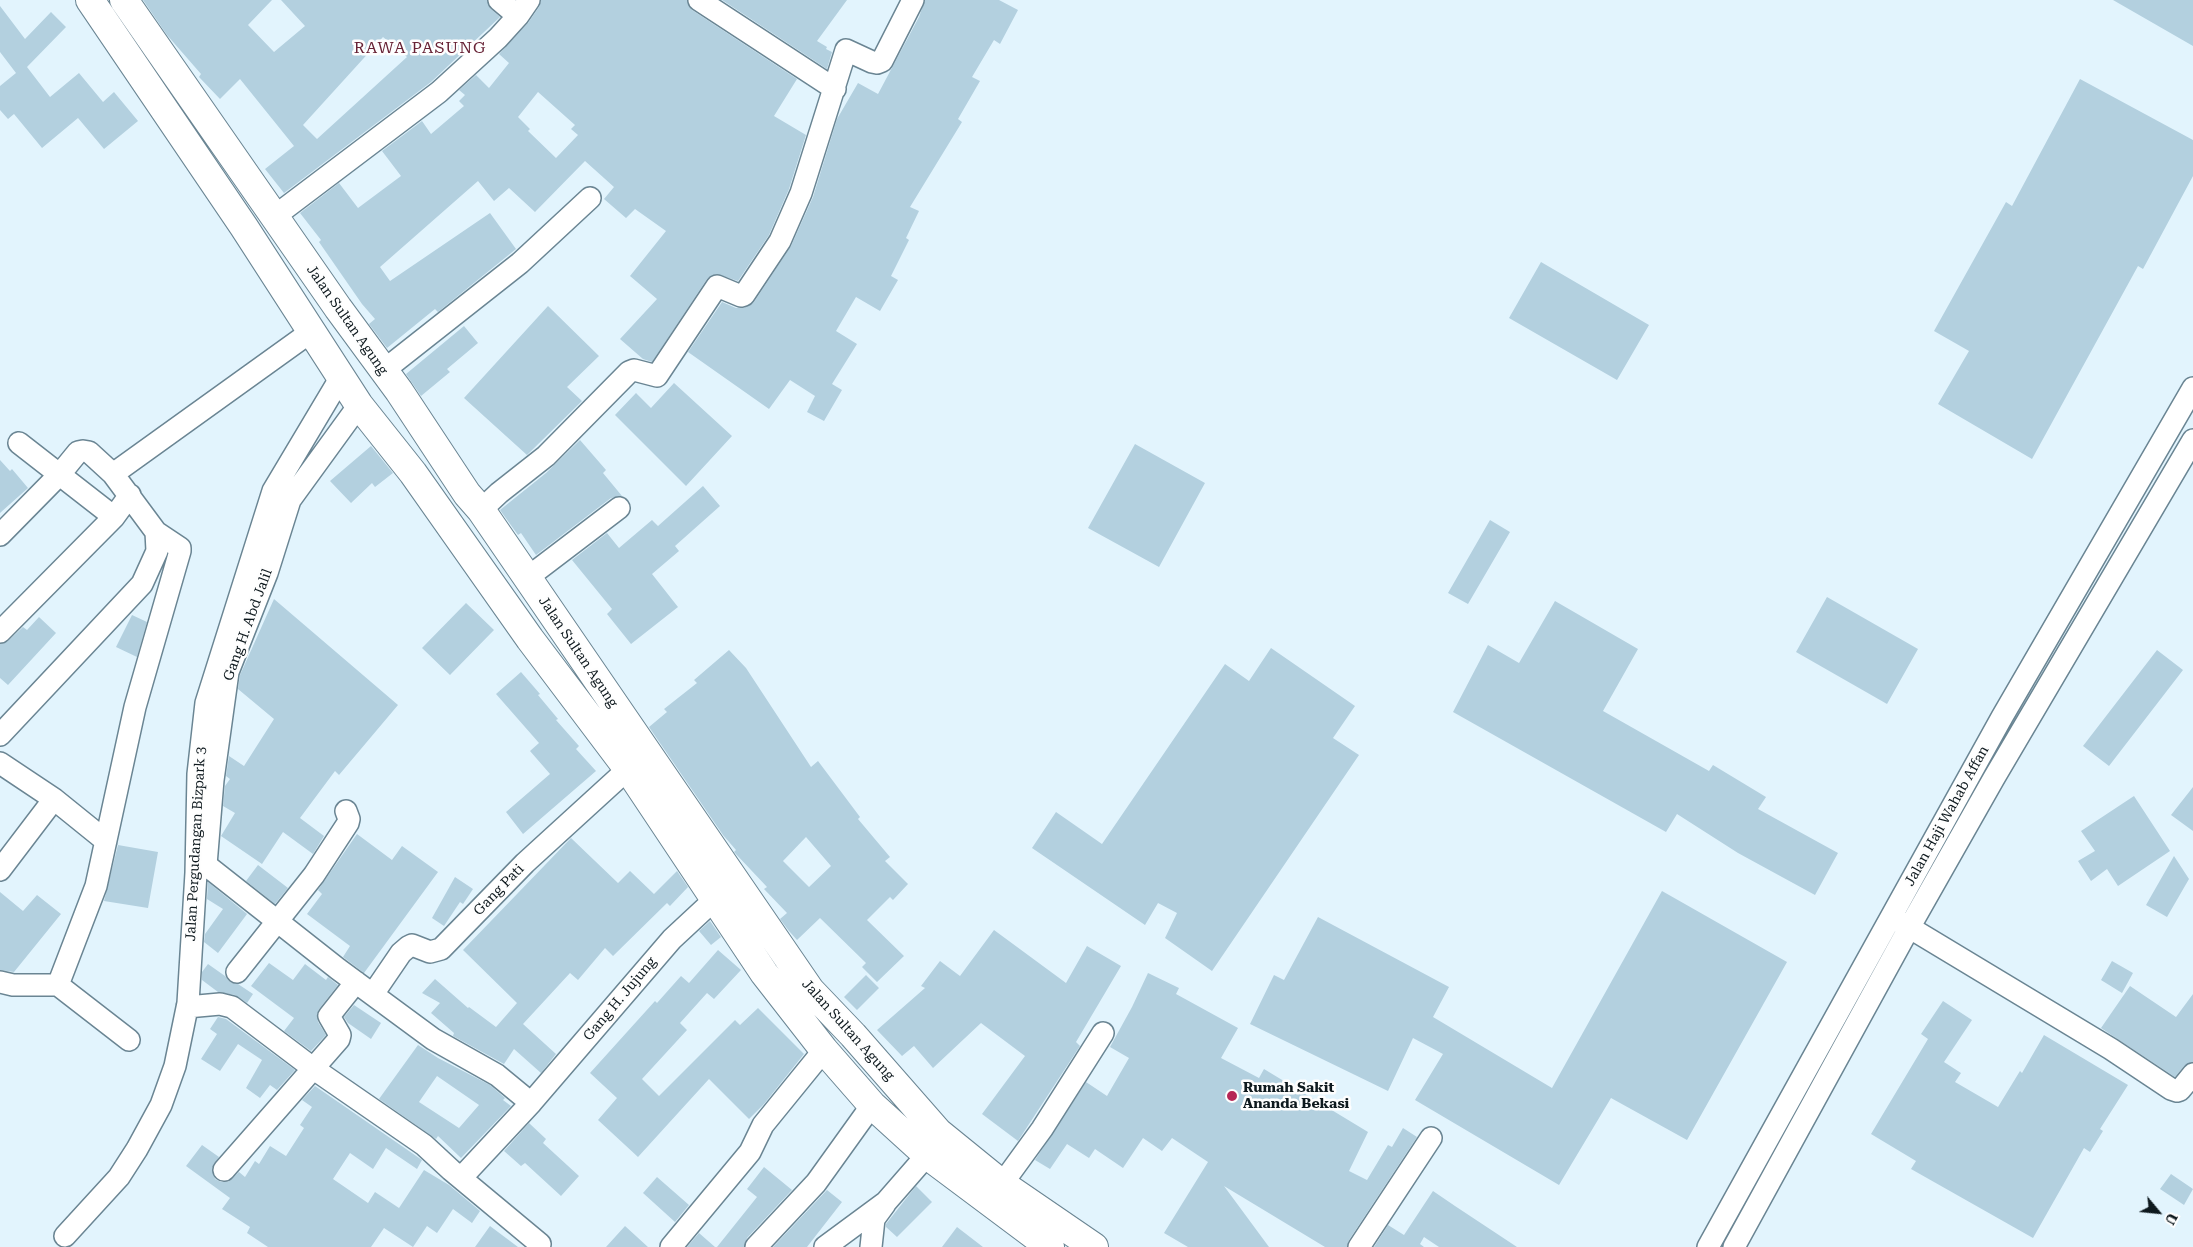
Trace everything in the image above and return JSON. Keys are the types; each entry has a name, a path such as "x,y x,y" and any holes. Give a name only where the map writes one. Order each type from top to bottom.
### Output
{"highway":[{"name":"Jalan Sultan Agung","path":"90,0 312,331 359,405 413,474 530,639 628,770 764,973 824,1050 872,1104 927,1155 1050,1247"},
{"name":"Jalan Sultan Agung","path":"124,0 467,494 481,510 810,990 853,1035 938,1132 1002,1184 1094,1247"},
{"path":"312,331 338,308"},
{"path":"341,377 377,362"}],"street":[{"path":"275,216 440,92 487,50 524,8 499,0"},
{"path":"699,0 724,7 835,89"},
{"path":"481,510 546,456 629,372 634,370 657,376 717,286 741,296 745,294 780,241 801,192 846,50 872,62 882,61 913,0"},
{"path":"377,362 520,263 590,198"},
{"path":"113,474 312,331"},
{"name":"Jalan Pergudangan Bizpark 3","path":"65,1236 119,1176 137,1149 168,1087 182,1038 187,1007 196,874 198,774 206,702 273,492 341,377"},
{"name":"Jalan Haji Wahab Affan","path":"1708,1247 1997,725 2193,388"},
{"name":"Gang H. Abd Jalil","path":"279,921 208,869 207,858 213,780 228,672 267,573 290,500 359,405"},
{"name":"Jalan Haji Wahab Affan","path":"1734,1247 1909,928 1999,770 2193,440"},
{"path":"19,443 114,517"},
{"path":"0,535 60,474 78,452 83,451 89,452 113,474 156,532 180,548 135,707 106,841 88,910 58,985"},
{"path":"0,632 114,517 130,495"},
{"path":"527,578 619,508"},
{"path":"0,735 142,584 157,551 156,532"},
{"path":"0,763 54,799 106,841"},
{"name":"Gang Pati","path":"365,988 410,945 430,952 441,949 525,863 628,770"},
{"path":"0,870 54,799"},
{"path":"237,972 314,875 350,819 346,811"},
{"name":"Gang H. Jujung","path":"461,1178 531,1103 666,946 714,900"},
{"path":"1890,916 2111,1049 2171,1089 2177,1091 2190,1085"},
{"path":"279,921 444,1046 497,1075 531,1103"},
{"path":"0,982 13,985 58,985 129,1040"},
{"path":"224,1170 340,1037 329,1016 365,988"},
{"path":"187,1007 228,1005 314,1069 417,1140 540,1244"},
{"path":"1002,1184 1042,1129 1103,1033"},
{"path":"671,1247 750,1152 763,1125 824,1050"},
{"path":"756,1247 816,1183 872,1104"},
{"path":"1360,1247 1431,1138"},
{"path":"871,1247 874,1219 886,1202 927,1155"},
{"path":"825,1247 886,1202"}],"building":[{"path":"143,0 272,0 248,25 274,52 305,26 281,0 487,0 491,9 500,17 431,82 284,193 265,169 294,146 240,79 220,99 199,77 201,74 167,35","holes":["383,37 407,57 317,139 303,125"]},
{"path":"541,0 687,0 692,10 797,79 774,116 806,135 789,189 769,235 738,281 717,274 707,279 652,362 643,359 620,339 657,299 630,276 666,231 635,209 626,218 604,199 614,187 585,161 535,212 509,188 494,201 478,181 380,267 390,281 490,213 516,249 438,312 435,309 387,348 369,324 375,319 362,304 319,242 321,240 300,213 339,183 358,208 401,176 382,151 422,121 431,134 464,106 459,101 465,95 459,90 476,75 489,88 509,63 499,54 528,23 539,7","holes":["538,92 575,125 571,129 578,135 556,158 528,131 530,129 518,117"]},
{"path":"722,0 847,0 817,41 832,52 827,69"},
{"path":"925,0 999,0 1018,10 1000,44 994,40 972,77 980,81 958,119 962,122 910,207 919,211 906,238 909,240 891,276 898,280 880,311 856,297 836,331 857,344 832,384 842,390 824,421 807,412 815,396 790,380 769,409 688,352 722,302 736,308 744,308 754,302 791,246 813,197 837,119 858,83 878,94 919,17"},
{"path":"2113,0 2193,0 2193,46"},
{"path":"0,6 25,39 51,12 66,27 27,67 50,97 79,73 103,102 114,92 138,121 104,149 78,118 42,148 14,114 8,119 0,110 0,86 16,73 0,52"},
{"path":"2080,79 2193,140 2193,176 2143,269 2138,266 2032,459 1938,404 1969,351 1934,331 2006,202 2012,206"},
{"path":"1541,262 1649,325 1617,380 1509,318"},
{"path":"548,306 599,356 567,387 582,401 527,455 464,398"},
{"path":"464,326 478,343 447,369 450,372 421,396 406,374"},
{"path":"674,383 732,436 686,486 615,415 636,393 651,408"},
{"path":"580,440 606,470 603,473 622,496 611,498 536,555 521,533 518,535 500,510 546,473"},
{"path":"1135,444 1205,483 1159,567 1088,528"},
{"path":"371,446 393,473 375,487 372,483 351,503 330,481"},
{"path":"0,460 10,471 12,469 28,488 0,513"},
{"path":"703,486 720,506 675,546 679,551 652,574 678,607 631,644 607,614 612,609 572,560 607,533 619,548 652,520 658,526"},
{"path":"1490,520 1510,532 1468,604 1448,593"},
{"path":"1827,597 1918,649 1887,704 1796,652"},
{"path":"274,599 398,705 339,775 335,771 300,818 324,836 313,854 283,832 262,864 221,836 235,813 223,806 225,786 230,779 226,776 229,756 244,766 274,719 238,689 240,675"},
{"path":"1555,601 1638,649 1603,711 1709,771 1713,765 1766,797 1758,809 1838,853 1815,895 1738,853 1677,814 1666,832 1453,712 1488,645 1519,663"},
{"path":"466,603 494,630 450,675 422,648"},
{"path":"132,615 147,622 137,657 116,647"},
{"path":"39,617 56,633 8,685 0,678 0,644 8,641 23,627 27,630"},
{"path":"1271,648 1355,706 1333,738 1359,755 1212,971 1165,938 1177,913 1158,903 1145,925 1032,848 1056,812 1102,844 1225,664 1249,681"},
{"path":"729,650 746,668 811,767 818,761 860,817 858,819 890,857 885,861 908,884 893,900 890,897 867,920 904,956 877,982 862,967 866,963 820,918 797,940 780,919 787,913 764,889 767,887 734,852 736,850 723,835 649,727 667,712 664,709 697,683 694,680","holes":["806,837 831,866 809,887 783,861"]},
{"path":"2157,650 2183,670 2109,766 2083,746"},
{"path":"521,672 540,694 538,695 558,719 556,720 579,746 576,749 596,771 523,834 506,812 550,774 530,751 539,743 496,694"},
{"path":"2193,787 2193,831 2171,815"},
{"path":"2134,796 2170,851 2118,886 2107,869 2091,881 2078,861 2095,851 2081,831"},
{"path":"357,834 392,860 402,846 438,872 364,973 343,957 350,946 307,914 322,894 318,890"},
{"path":"571,838 618,883 630,871 654,894 677,871 688,887 670,906 667,903 613,956 605,948 578,980 570,973 523,1024 556,1054 541,1073 514,1049 504,1064 453,1036 454,1033 431,1013 440,1003 422,993 435,979 468,1008 496,1027 517,1003 463,950"},
{"path":"118,845 158,852 148,908 104,901"},
{"path":"2174,856 2189,879 2167,917 2146,905"},
{"path":"258,865 288,888 275,904 246,881"},
{"path":"455,877 473,889 463,904 460,902 444,926 432,918"},
{"path":"208,882 247,914 218,953 204,942 205,934 223,909 207,899"},
{"path":"1662,891 1787,962 1687,1140 1611,1098 1559,1185 1415,1100 1443,1054 1413,1038 1388,1091 1250,1024 1274,975 1284,980 1318,917 1449,987 1433,1017 1552,1088"},
{"path":"0,892 23,911 37,895 61,914 14,972 0,970"},
{"path":"710,921 721,937 711,945 699,931"},
{"path":"994,930 1066,983 1087,946 1121,966 1076,1042 1080,1046 1018,1141 982,1114 1025,1056 981,1023 933,1068 914,1046 902,1056 877,1030 925,988 921,986 940,961 960,976"},
{"path":"718,950 741,970 714,999 707,993 680,1023 687,1030 642,1079 659,1096 735,1020 740,1025 758,1008 804,1054 764,1104 749,1119 709,1079 638,1157 598,1120 617,1098 590,1073 655,1001 657,1003 681,976 689,983"},
{"path":"2112,961 2133,973 2122,993 2101,980"},
{"path":"269,963 293,980 305,964 326,980 328,977 338,985 319,1009 318,1022 326,1035 311,1051 284,1031 294,1018 251,986"},
{"path":"208,964 230,982 238,984 253,994 247,1003 235,995 218,992 202,980 202,972"},
{"name":"Rumah Sakit Ananda Bekasi","path":"1148,973 1179,988 1176,994 1238,1028 1221,1058 1259,1078 1264,1069 1368,1132 1349,1171 1367,1180 1388,1145 1392,1147 1403,1128 1417,1137 1349,1240 1347,1247 1325,1247 1224,1186 1269,1247 1188,1247 1164,1233 1208,1162 1172,1138 1162,1151 1143,1138 1123,1168 1095,1149 1089,1158 1067,1144 1050,1169 1035,1160 1086,1082 1107,1096 1129,1058 1110,1047"},
{"path":"866,975 879,988 857,1010 844,997"},
{"path":"2130,986 2176,1017 2193,994 2193,1062 2184,1066 2175,1077 2101,1028"},
{"path":"1943,1001 1972,1020 1944,1062 1961,1073 1955,1082 1998,1107 2020,1071 2022,1073 2044,1035 2128,1085 2100,1129 2103,1131 2090,1152 2084,1148 2033,1238 1911,1169 1916,1161 1871,1134 1928,1039 1921,1034"},
{"path":"354,1005 381,1023 371,1039 348,1023 344,1017"},
{"path":"218,1017 226,1019 295,1070 277,1090 270,1085 260,1098 246,1088 262,1060 238,1044 220,1071 201,1059 217,1034 210,1029"},
{"path":"418,1045 438,1058 490,1085 511,1106 461,1158 438,1136 436,1139 379,1099","holes":["437,1076 479,1105 459,1128 419,1102"]},
{"path":"315,1086 422,1160 417,1169 386,1148 373,1169 350,1153 333,1179 368,1203 375,1192 399,1208 424,1170 449,1185 480,1211 472,1223 453,1209 437,1233 427,1226 413,1247 384,1228 371,1247 268,1247 247,1233 250,1227 222,1209 230,1198 186,1166 202,1145 219,1157 212,1168 215,1179 221,1182 228,1182 239,1172 245,1177 255,1161 259,1164 270,1146 286,1156 304,1128 300,1125 312,1107 302,1100"},
{"path":"529,1123 546,1139 543,1143 579,1176 561,1196 525,1163 521,1166 504,1151"},
{"path":"764,1167 792,1190 747,1238 744,1247 717,1247 757,1197 747,1189"},
{"path":"2171,1174 2193,1189 2184,1205 2160,1189"},
{"path":"657,1177 689,1205 675,1222 643,1193"},
{"path":"916,1186 932,1202 897,1237 886,1227 886,1224"},
{"path":"827,1190 842,1202 807,1247 773,1247"},
{"path":"1433,1191 1517,1247 1439,1247 1424,1237 1420,1244 1424,1247 1374,1247 1388,1225 1404,1235"},
{"path":"490,1226 518,1247 475,1247"},
{"path":"625,1226 648,1247 606,1247"},
{"path":"957,1227 983,1247 942,1247"},
{"path":"699,1233 715,1247 687,1247"}],"place":[{"name":"Rumah Sakit Ananda Bekasi","path":"1232,1096"}],"district":[{"name":"RAWA PASUNG","path":"420,48"}]}
